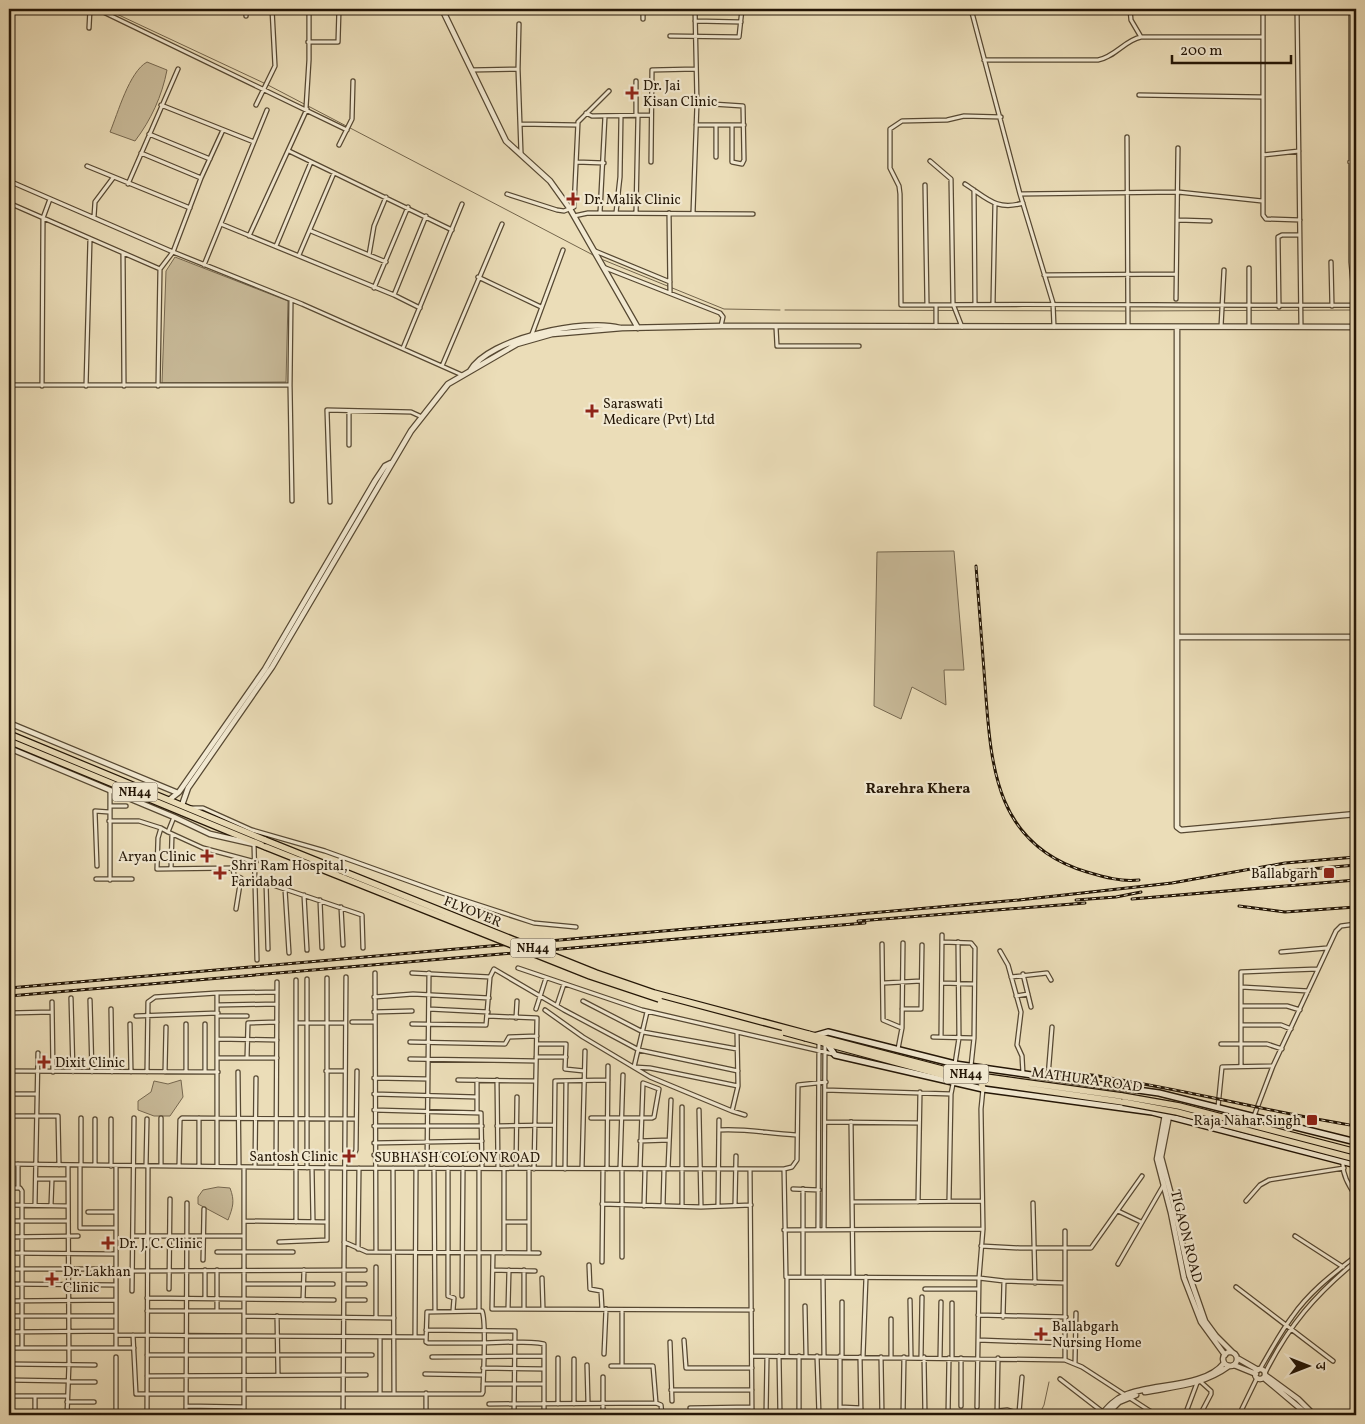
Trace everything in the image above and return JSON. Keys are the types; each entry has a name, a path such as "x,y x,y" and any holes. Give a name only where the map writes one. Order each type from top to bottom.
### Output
{"highway":[{"name":"NH44","path":"9,734 185,806"},
{"name":"NH44","path":"9,741 261,844"},
{"name":"FLYOVER","path":"185,806 261,844 632,992 809,1036 824,1044"},
{"name":"MATHURA ROAD","path":"809,1036 982,1079 1179,1106 1356,1152"},
{"name":"MATHURA ROAD","path":"824,1044 942,1078 982,1079"},
{"path":"983,1089 984,1068"},
{"name":"MATHURA ROAD","path":"1123,1099 1356,1159"}],"main road":[{"path":"809,1036 828,1032 955,1064 1159,1093 1354,1141"},
{"path":"824,1044 835,1055 942,1078 953,1084 1167,1116 1356,1164"}],"street":[{"path":"89,28 90,9"},
{"path":"97,9 307,107 348,129"},
{"path":"246,9 246,16"},
{"path":"256,104 268,82 275,63 272,9"},
{"path":"249,236 289,151 307,107 309,9"},
{"path":"308,42 338,42 339,10 522,12 524,9"},
{"path":"643,9 643,19"},
{"path":"693,214 696,125 695,9"},
{"path":"670,36 739,37 742,9"},
{"path":"971,9 1020,194 1052,303 1054,327"},
{"path":"1130,9 1131,20 1141,37"},
{"path":"1263,9 1262,201 1264,218 1300,220"},
{"path":"1297,9 1301,327"},
{"path":"1001,117 964,116 947,120 902,121 890,129 890,168 899,186 900,194 900,305 927,305 936,309 993,303 1129,304 1222,309 1279,307 1301,309 1332,306 1355,310 1350,162 1351,9"},
{"path":"443,10 506,141 550,182 570,209 638,328"},
{"path":"695,21 741,22"},
{"path":"519,24 520,153"},
{"path":"984,60 1098,60 1111,56 1131,40 1141,37 1263,37"},
{"path":"128,184 178,69"},
{"path":"471,70 518,69"},
{"path":"651,162 652,70 696,69"},
{"path":"340,145 350,123 353,80"},
{"path":"636,82 636,213"},
{"path":"507,194 557,210 570,209 576,204 578,121 609,91"},
{"path":"1139,95 1262,97"},
{"path":"696,103 742,105 744,162 734,164 732,162 732,125"},
{"path":"161,105 254,142"},
{"path":"204,265 267,110"},
{"path":"586,113 592,116 651,116"},
{"path":"600,213 605,116"},
{"path":"616,213 620,177 621,116"},
{"path":"520,124 577,125"},
{"path":"696,125 744,125"},
{"path":"716,125 716,157"},
{"path":"158,386 160,269 173,252 201,178 223,130"},
{"path":"149,134 210,159"},
{"path":"1127,137 1128,327"},
{"path":"1176,300 1178,148"},
{"path":"289,151 408,207 452,230"},
{"path":"1263,155 1299,152"},
{"path":"141,153 201,178"},
{"path":"930,160 951,179 954,308 962,327"},
{"path":"276,247 312,162"},
{"path":"577,162 604,164"},
{"path":"1350,162 1356,162"},
{"path":"88,166 113,178 190,208"},
{"path":"299,255 334,173"},
{"path":"94,218 95,202 113,178"},
{"path":"9,181 403,348 463,376"},
{"path":"965,184 995,203 1005,207 1023,204"},
{"path":"925,185 927,305"},
{"path":"974,190 975,304"},
{"path":"1020,194 1178,192 1262,201"},
{"path":"369,255 374,226 386,197"},
{"path":"42,386 43,218 50,199"},
{"path":"9,203 160,269"},
{"path":"993,303 995,203"},
{"path":"403,348 462,204"},
{"path":"374,288 408,207"},
{"path":"574,216 600,213 753,214"},
{"path":"669,213 670,288"},
{"path":"394,295 426,216"},
{"path":"1178,220 1210,220"},
{"path":"221,224 394,295 420,308"},
{"path":"442,366 502,224"},
{"path":"1351,231 1356,230"},
{"path":"310,232 386,262"},
{"path":"1279,307 1278,237 1282,235 1300,235"},
{"path":"86,386 90,239"},
{"path":"532,334 563,250"},
{"path":"123,254 124,386"},
{"path":"596,254 720,313 722,317 721,326"},
{"path":"1331,262 1332,306"},
{"path":"601,264 649,279 670,288"},
{"path":"1249,268 1249,327"},
{"path":"1221,327 1224,270"},
{"path":"1044,275 1176,274"},
{"path":"478,277 541,307"},
{"path":"291,300 292,502"},
{"path":"936,309 936,328"},
{"path":"470,371 475,364 504,346 532,334 595,327 1356,328"},
{"path":"776,327 777,346 859,346"},
{"path":"1177,327 1178,829 1356,814"},
{"path":"169,800 188,784 264,670 375,481 385,466 391,463 422,417 448,384 517,344 535,338 552,334 622,328"},
{"path":"9,385 290,385"},
{"path":"330,502 327,410 411,412 422,417"},
{"path":"349,411 349,444"},
{"path":"1178,637 1356,637"},
{"path":"9,723 178,793"},
{"path":"9,748 210,834 261,844 256,862 255,880 256,960"},
{"path":"188,784 185,806 203,808 252,830 325,851 442,894 534,923 576,927"},
{"path":"110,790 110,880"},
{"path":"110,806 126,806"},
{"path":"97,866 95,811 109,812"},
{"path":"168,832 174,817"},
{"path":"110,821 139,821 161,828 220,853 256,862"},
{"path":"161,828 158,838 156,867 161,870 171,868 232,868 234,875 240,876 241,880 236,909"},
{"path":"171,868 172,834"},
{"path":"96,879 132,879"},
{"path":"241,880 266,882 363,915 363,948"},
{"path":"266,882 268,949"},
{"path":"285,889 289,953"},
{"path":"304,895 307,950"},
{"path":"320,900 322,948"},
{"path":"341,907 343,945"},
{"path":"1254,1116 1273,1066 1327,948 1338,928 1356,924"},
{"path":"941,1037 942,935"},
{"path":"942,942 974,945 974,1038 971,1066"},
{"path":"955,1064 958,1038 958,942"},
{"path":"898,1049 902,1028 903,943"},
{"path":"882,944 883,1020 902,1028"},
{"path":"902,1009 921,1009 922,945"},
{"path":"1281,952 1327,948"},
{"path":"1000,951 1011,977 1021,1012 1017,1045 1022,1056 1023,1074"},
{"path":"518,968 647,1012 835,1055"},
{"path":"1241,1065 1241,972 1244,970 1318,969"},
{"path":"412,1024 486,1026 490,977 492,970 497,970 557,1006 639,1050 738,1071"},
{"path":"412,972 490,977"},
{"path":"374,973 376,1252"},
{"path":"427,1168 429,973"},
{"path":"1011,977 1023,974 1046,973 1051,980"},
{"path":"1023,974 1031,1007"},
{"path":"244,1167 244,1414 343,1414 346,977"},
{"path":"279,1242 325,1242 327,1222 327,978"},
{"path":"536,1009 546,978"},
{"path":"307,979 307,1168"},
{"path":"296,980 296,1222"},
{"path":"884,983 921,981"},
{"path":"276,1167 277,982"},
{"path":"942,983 974,984"},
{"path":"557,1006 564,984"},
{"path":"1241,987 1308,991"},
{"path":"147,1072 148,1002 155,997 216,992 277,992"},
{"path":"216,992 218,1005 217,1166"},
{"path":"1016,996 1028,994"},
{"path":"374,997 429,995 489,998"},
{"path":"71,998 73,1072"},
{"path":"90,1000 92,1072"},
{"path":"516,1018 517,1001"},
{"path":"583,1001 643,1032 738,1049"},
{"path":"52,1002 53,1072"},
{"path":"218,1005 277,1004"},
{"path":"1241,1006 1287,1006 1300,1010"},
{"path":"111,1009 112,1072"},
{"path":"429,1009 516,1018 537,1018 534,1168"},
{"path":"545,1010 583,1037 656,1079 745,1115"},
{"path":"374,1012 412,1011"},
{"path":"9,1013 52,1012"},
{"path":"634,1067 647,1012"},
{"path":"136,1016 247,1016"},
{"path":"247,1058 248,1023 277,1022"},
{"path":"352,1022 374,1022"},
{"path":"296,1023 345,1023"},
{"path":"130,1024 131,1072"},
{"path":"186,1024 186,1072"},
{"path":"205,1024 205,1072"},
{"path":"1241,1025 1281,1025 1291,1029"},
{"path":"166,1027 166,1072"},
{"path":"1048,1077 1052,1027"},
{"path":"732,1111 738,1086 737,1033"},
{"path":"410,1042 505,1044 509,1037 537,1036"},
{"path":"933,1037 974,1038"},
{"path":"218,1039 277,1040"},
{"path":"536,1044 566,1044 566,1070 584,1071"},
{"path":"818,1230 820,1052 824,1044"},
{"path":"824,1044 826,1082 824,1230"},
{"path":"1221,1044 1267,1044 1282,1048"},
{"path":"582,1168 585,1051"},
{"path":"35,1205 38,1053"},
{"path":"410,1059 536,1059 566,1057"},
{"path":"218,1058 276,1058"},
{"path":"1218,1107 1222,1067 1241,1065 1273,1066"},
{"path":"602,1262 602,1204 608,1066"},
{"path":"634,1067 650,1068 738,1086"},
{"path":"9,1071 218,1072"},
{"path":"326,1071 345,1071"},
{"path":"345,1154 356,1152 356,1071"},
{"path":"238,1072 239,1167"},
{"path":"622,1257 623,1075"},
{"path":"256,1078 256,1167"},
{"path":"374,1078 428,1079"},
{"path":"458,1080 535,1081"},
{"path":"477,1080 477,1112"},
{"path":"497,1080 498,1168"},
{"path":"554,1168 555,1082 608,1080"},
{"path":"565,1169 566,1081"},
{"path":"787,1356 784,1169 792,1166 797,1160 798,1085 826,1082"},
{"path":"591,1118 640,1118 655,1116 658,1089 643,1083 640,1118 640,1169"},
{"path":"949,1202 951,1094 953,1084"},
{"path":"977,1407 978,1278 983,1229 981,1109 983,1089"},
{"path":"825,1090 951,1094"},
{"path":"918,1202 920,1092"},
{"path":"9,1094 38,1094"},
{"path":"374,1094 477,1097"},
{"path":"516,1168 517,1096"},
{"path":"663,1206 669,1140 670,1100"},
{"path":"682,1107 682,1206"},
{"path":"374,1110 481,1113 479,1310"},
{"path":"699,1110 701,1206"},
{"path":"9,1116 58,1117 59,1164"},
{"name":"TIGAON ROAD","path":"1167,1116 1157,1152 1163,1186 1201,1322 1224,1355"},
{"name":"TIGAON ROAD","path":"1167,1116 1161,1156 1174,1206 1183,1263 1205,1321 1237,1358"},
{"path":"82,1118 80,1228 116,1228"},
{"path":"132,1291 134,1118"},
{"path":"161,1118 161,1166"},
{"path":"199,1118 199,1166"},
{"path":"179,1166 180,1119 356,1118"},
{"path":"95,1119 95,1165"},
{"path":"111,1119 111,1166"},
{"path":"147,1119 147,1415"},
{"path":"718,1205 719,1120"},
{"path":"825,1122 920,1123"},
{"path":"852,1122 853,1276"},
{"path":"497,1126 554,1125"},
{"path":"374,1126 482,1126"},
{"path":"719,1130 745,1129 770,1134 796,1135"},
{"path":"640,1141 669,1140"},
{"path":"374,1143 482,1141"},
{"path":"1354,1141 1342,1161 1348,1184 1356,1196"},
{"path":"374,1155 482,1154"},
{"path":"735,1205 736,1156"},
{"name":"SUBHASH COLONY ROAD","path":"9,1164 296,1168 784,1169"},
{"path":"18,1164 18,1188"},
{"path":"67,1415 69,1382 68,1165"},
{"path":"116,1166 116,1348"},
{"path":"312,1168 313,1222"},
{"path":"358,1249 359,1168"},
{"path":"393,1168 395,1252 394,1393"},
{"path":"415,1337 416,1168"},
{"path":"434,1168 435,1311"},
{"path":"448,1168 448,1296 454,1298 453,1311"},
{"path":"462,1296 463,1168"},
{"path":"504,1168 504,1253"},
{"path":"529,1168 529,1253"},
{"path":"1246,1202 1260,1185 1269,1180 1344,1168"},
{"path":"644,1206 645,1169"},
{"path":"750,1170 752,1415"},
{"path":"981,1246 1090,1248 1142,1176"},
{"path":"36,1179 68,1179"},
{"path":"51,1205 52,1179"},
{"path":"1118,1264 1163,1186"},
{"path":"9,1188 22,1189 22,1348"},
{"path":"793,1189 819,1190"},
{"path":"803,1189 803,1277"},
{"path":"168,1289 170,1199"},
{"path":"852,1202 982,1201"},
{"path":"1034,1203 1035,1283"},
{"path":"186,1415 187,1204"},
{"path":"602,1204 644,1206 751,1205"},
{"path":"9,1205 68,1206"},
{"path":"203,1260 204,1208"},
{"path":"1118,1211 1142,1222"},
{"path":"88,1212 116,1212"},
{"path":"9,1221 68,1221"},
{"path":"244,1222 327,1222"},
{"path":"504,1222 529,1222"},
{"path":"784,1230 983,1229"},
{"path":"1065,1231 1065,1360"},
{"path":"9,1237 78,1236"},
{"path":"133,1236 244,1236"},
{"path":"1295,1236 1343,1266"},
{"path":"344,1242 358,1249 376,1252 539,1253"},
{"path":"216,1252 293,1252"},
{"path":"9,1253 116,1254"},
{"path":"493,1253 492,1309 752,1310"},
{"path":"1239,1415 1258,1373 1287,1324 1315,1290 1356,1256"},
{"path":"1265,1375 1291,1327 1323,1289 1356,1261"},
{"path":"589,1265 590,1289 602,1291 604,1354"},
{"path":"376,1267 376,1317"},
{"path":"9,1269 116,1269"},
{"path":"205,1270 205,1298"},
{"path":"217,1311 218,1270"},
{"path":"304,1270 304,1300"},
{"path":"132,1271 365,1270"},
{"path":"493,1270 535,1271"},
{"path":"508,1309 509,1270"},
{"path":"524,1270 524,1309"},
{"path":"787,1277 978,1278 1035,1283 1065,1283"},
{"path":"823,1277 824,1356"},
{"path":"861,1415 866,1277"},
{"path":"542,1278 543,1309"},
{"path":"1002,1317 1004,1281"},
{"path":"9,1284 116,1285"},
{"path":"244,1284 333,1284"},
{"path":"344,1284 365,1284"},
{"path":"1236,1287 1291,1327 1333,1361"},
{"path":"925,1289 978,1289"},
{"path":"922,1297 925,1415"},
{"path":"147,1298 334,1300"},
{"path":"9,1301 116,1300"},
{"path":"344,1300 365,1300"},
{"path":"910,1300 910,1357"},
{"path":"840,1415 842,1302"},
{"path":"940,1358 941,1302"},
{"path":"948,1415 952,1303"},
{"path":"805,1306 806,1355"},
{"path":"622,1309 622,1366"},
{"path":"147,1311 244,1310"},
{"path":"133,1335 134,1393 147,1395 344,1396 380,1393 483,1394 483,1343 484,1312 479,1310 426,1312 427,1343 483,1343 514,1343 542,1344 544,1356 544,1415"},
{"path":"1075,1363 1076,1313"},
{"path":"978,1315 1066,1317"},
{"path":"9,1316 116,1316"},
{"path":"244,1316 394,1318"},
{"path":"277,1316 278,1376"},
{"path":"891,1319 891,1357"},
{"path":"426,1330 514,1331 514,1415"},
{"path":"9,1332 186,1336 426,1337"},
{"path":"380,1337 380,1393"},
{"path":"684,1340 686,1368 752,1368"},
{"path":"978,1340 1065,1342"},
{"path":"670,1342 672,1401"},
{"path":"9,1348 134,1348"},
{"path":"1232,1352 1224,1355 1229,1364 1265,1375 1298,1399 1314,1415"},
{"path":"147,1355 372,1355"},
{"path":"752,1356 806,1355 1065,1360 1075,1363 1128,1395 1156,1415"},
{"path":"432,1357 544,1356"},
{"path":"779,1356 780,1415"},
{"path":"799,1356 799,1415"},
{"path":"817,1356 819,1415"},
{"path":"116,1357 116,1415"},
{"path":"766,1415 767,1357"},
{"path":"881,1357 882,1415 888,1415"},
{"path":"904,1357 904,1415"},
{"path":"558,1358 558,1404"},
{"path":"960,1406 961,1358"},
{"path":"998,1358 997,1413 1007,1410 1025,1415"},
{"path":"1128,1395 1199,1382 1213,1377 1237,1358 1258,1373 1265,1375 1308,1415"},
{"path":"574,1359 574,1404"},
{"path":"9,1364 95,1365"},
{"path":"1105,1414 1128,1395 1201,1377 1229,1364"},
{"path":"588,1365 588,1404"},
{"path":"611,1366 653,1366 656,1403"},
{"path":"483,1368 544,1369"},
{"path":"425,1374 483,1375"},
{"path":"147,1376 366,1375"},
{"path":"603,1377 603,1415"},
{"path":"1019,1413 1022,1377"},
{"path":"1060,1379 1105,1414 1115,1415"},
{"path":"9,1380 95,1382"},
{"path":"1185,1415 1199,1382"},
{"path":"1199,1382 1211,1391 1200,1415"},
{"path":"483,1384 544,1384"},
{"path":"671,1390 752,1390"},
{"path":"426,1393 426,1415"},
{"path":"9,1396 68,1396"},
{"path":"35,1396 35,1415"},
{"path":"67,1402 94,1402"},
{"path":"489,1404 656,1403 661,1404 662,1415"},
{"path":"186,1406 244,1408"},
{"path":"840,1407 861,1408"},
{"path":"690,1408 752,1408"},
{"path":"1147,1415 1150,1411"},
{"path":"366,1415 437,1415"}],"shaded area":[{"path":"147,62 167,70 155,107 135,141 110,132 129,84 135,74"},
{"path":"175,257 288,301 286,382 162,383 166,271"},
{"path":"954,551 964,670 944,670 946,705 912,687 901,719 874,706 877,552"},
{"path":"181,1080 183,1097 170,1116 154,1116 138,1110 138,1101 151,1092 154,1081 168,1084"},
{"path":"218,1187 230,1188 232,1193 233,1204 228,1220 198,1204 198,1197 203,1190"}],"waterway":[{"path":"106,9 266,84 593,255"},
{"path":"601,259 724,309 780,310"},
{"path":"785,310 1125,311"},
{"path":"1130,311 1356,310"},
{"path":"1039,1415 1044,1405 1049,1382"}],"railway":[{"path":"976,566 990,744 995,772 1003,798 1015,822 1033,842 1056,859 1087,872 1106,877 1119,880 1139,880"},
{"path":"9,988 1019,900 1172,883 1285,863 1356,857"},
{"path":"1264,873 1356,865"},
{"path":"1132,899 1356,880"},
{"path":"1076,900 1116,897 1141,892"},
{"path":"858,921 1085,903"},
{"path":"1239,906 1285,912 1356,907"},
{"path":"9,996 865,923"},
{"path":"1078,1073 1113,1078 1356,1126"}],"place":[{"name":"Dr. Jai Kisan Clinic","path":"632,93"},
{"name":"Dr. Malik Clinic","path":"573,199"},
{"name":"Saraswati Medicare (Pvt) Ltd","path":"592,411"},
{"name":"Aryan Clinic","path":"207,856"},
{"name":"Shri Ram Hospital, Faridabad","path":"220,873"},
{"name":"Ballabgarh","path":"1329,873"},
{"name":"Dixit Clinic","path":"44,1062"},
{"name":"Raja Nahar Singh","path":"1312,1120"},
{"name":"Santosh Clinic","path":"349,1156"},
{"name":"Dr. J. C. Clinic","path":"108,1243"},
{"name":"Dr. Lakhan Clinic","path":"52,1279"},
{"name":"Ballabgarh Nursing Home","path":"1041,1334"}],"district":[{"name":"Rarehra Khera","path":"918,788"}]}
